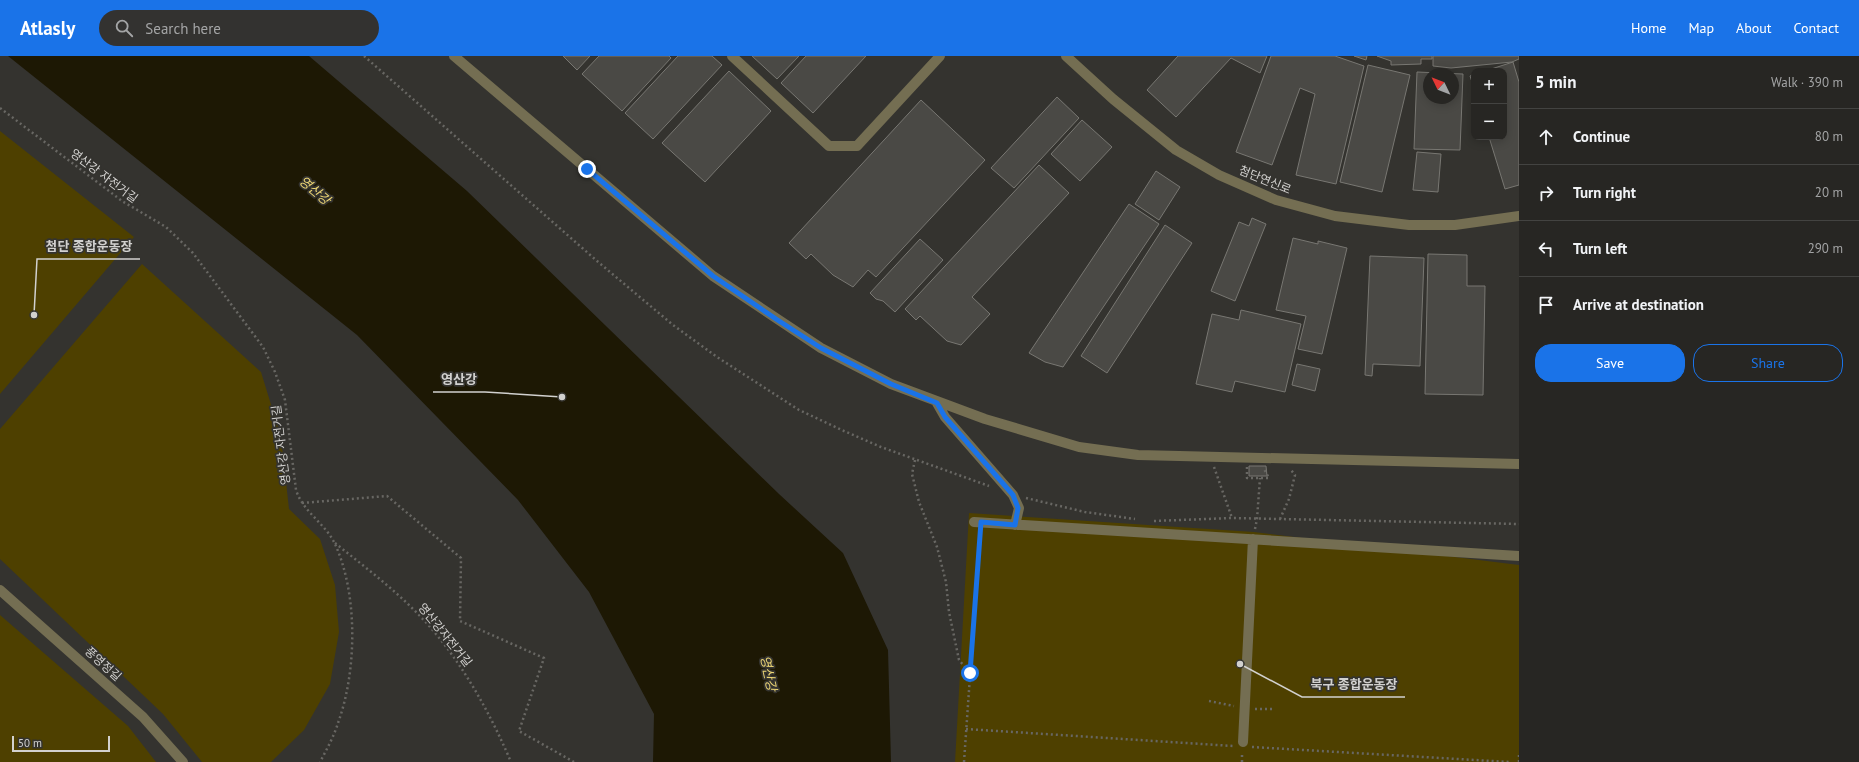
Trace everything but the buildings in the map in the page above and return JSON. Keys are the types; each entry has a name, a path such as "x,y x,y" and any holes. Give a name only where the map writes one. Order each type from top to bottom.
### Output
{"street":[{"path":"454,56 713,276 821,348 891,384 937,403 985,419 1079,446 1138,455 1519,464"},
{"path":"732,56 829,146 857,146 940,56"},
{"name":"첨단연신로","path":"1066,56 1113,99 1176,150 1219,175 1276,200 1335,216 1409,226 1455,224 1519,216"},
{"path":"937,403 945,417 1013,495 1018,508 1015,525"},
{"path":"978,522 1519,556"},
{"path":"1243,742 1253,539"},
{"name":"풍영정길","path":"0,590 143,717 183,762"}],"path":[{"name":"영산강 자전거길","path":"0,108 122,201 166,227 193,253 263,347 276,372 285,400 296,490 301,503 334,543 349,592 353,627 347,693 338,724 320,762"},
{"path":"1211,456 1232,518"},
{"path":"915,460 912,474 919,502 937,547 946,582 949,612 959,660 970,673"},
{"path":"1280,519 1289,499 1295,475"},
{"path":"1257,519 1260,478"},
{"path":"301,503 387,496 461,558 460,621 544,658 519,730 574,762"},
{"path":"964,762 978,522"},
{"name":"영산강자전거길","path":"334,543 387,586 430,628 463,671 479,697 511,762"},
{"path":"1518,762 1519,755"}],"shaded area":[{"path":"0,131 134,237 0,394"},
{"path":"142,264 261,372 281,437 289,509 320,539 335,585 339,632 330,684 304,730 271,762 202,762 163,714 0,559 0,429"},
{"path":"969,513 1254,532 1519,565 1519,762 955,762"},
{"path":"0,615 128,726 156,762 0,762"}],"water":[{"path":"8,56 309,56 467,191 779,494 843,553 888,650 891,762 653,762 654,714 589,592 518,500 357,335"}],"place":[{"name":"첨단 종합운동장","path":"34,315"},
{"name":"영산강","path":"562,397"},
{"name":"북구 종합운동장","path":"1240,664"}],"route":[{"path":"587,169 713,276 776,319 821,348 891,384 937,403 945,417 995,472 1013,495 1018,508 1015,525 981,522 970,673"}]}
